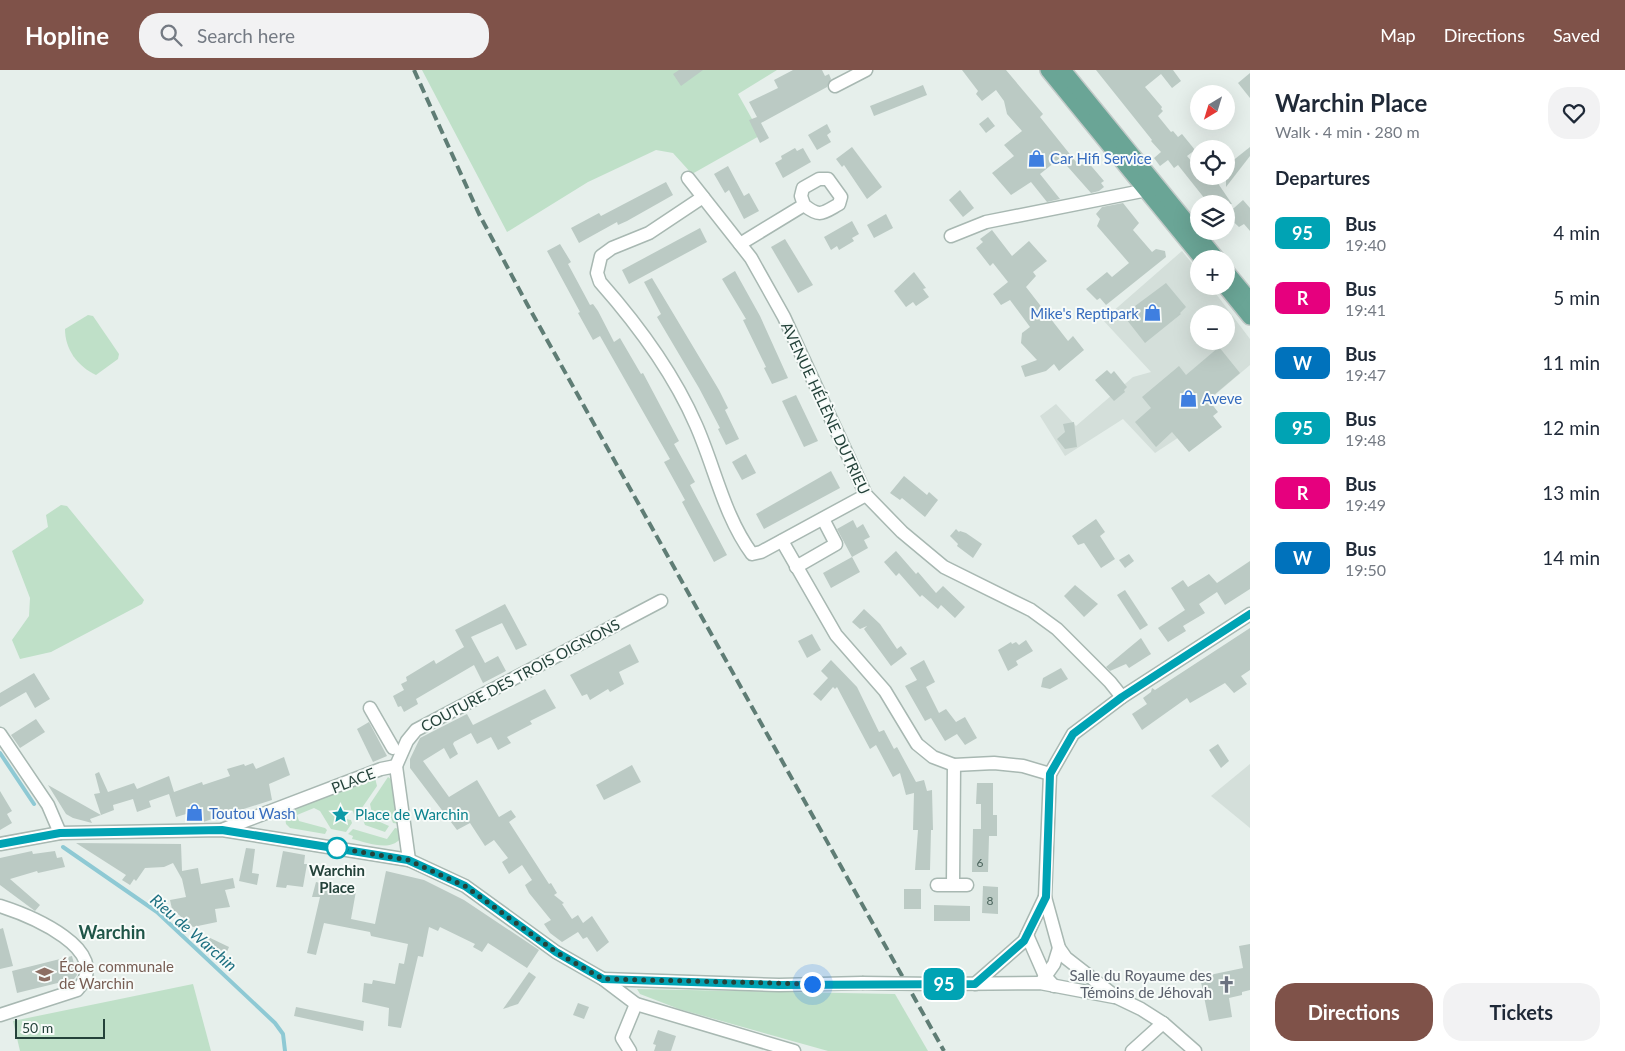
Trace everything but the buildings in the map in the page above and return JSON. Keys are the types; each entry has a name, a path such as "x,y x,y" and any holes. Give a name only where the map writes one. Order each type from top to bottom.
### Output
{"main road":[{"path":"1048,70 1195,250"},
{"path":"1063,70 1210,250"},
{"path":"1235,282 1250,300"},
{"path":"1232,295 1250,317"}],"street":[{"path":"835,86 866,70"},
{"name":"AVENUE HÉLÈNE DUTRIEU","path":"688,178 750,258 784,317 866,495 902,532 944,567 1031,610 1057,629 1110,682 1122,697"},
{"path":"950,236 986,222 1147,190"},
{"path":"703,197 649,233 612,248 601,256 597,274 600,282 647,339 674,381 696,424 726,508 752,554 782,541 866,495"},
{"path":"740,244 804,206"},
{"path":"796,567 836,544 823,519"},
{"path":"782,541 836,635 885,691 917,744 933,757 954,765 994,763 1023,766 1050,774"},
{"name":"COUTURE DES TROIS OIGNONS","path":"396,766 407,741 416,730 660,600"},
{"path":"1116,997 1066,958 1059,948 1046,897 1050,774 1073,734 1122,697 1250,614"},
{"path":"370,708 393,748"},
{"path":"0,734 48,806 60,833"},
{"path":"953,884 954,765"},
{"name":"PLACE","path":"222,830 381,769 396,766 408,860"},
{"path":"0,844 60,833 222,830 408,860 465,886 556,952 603,979 636,1004 778,1049 794,1051"},
{"path":"936,885 967,885"},
{"path":"975,984 1003,962 1027,935 1046,897"},
{"path":"0,906 14,910 60,932 72,942 81,954 87,969 84,984 77,990 0,1015"},
{"path":"1027,935 1046,982"},
{"path":"1046,982 1059,948"},
{"path":"603,979 779,985 1046,982 1116,997 1142,1009 1163,1023 1195,1051"},
{"path":"630,1051 622,1038 636,1004"},
{"path":"1132,1051 1163,1023"}],"shaded area":[{"path":"1182,251 1190,261 1190,295 1217,295 1224,305 1190,305 1190,350 1235,350 1235,319 1250,339 1250,365 1210,399 1217,412 1155,453 1123,419 1065,456 1040,416 1056,404 1076,426 1133,377 1151,372 1103,320"},
{"path":"1250,764 1250,828 1211,796"}],"green space":[{"path":"422,70 777,70 738,94 761,135 692,174 673,153 656,150 588,182 507,232"},
{"path":"88,315 93,316 119,354 118,359 96,375 83,367 73,356 67,343 65,329"},
{"path":"61,505 67,506 144,600 142,604 51,652 20,659 12,640 29,616 30,598 12,551 48,527 46,515"},
{"path":"388,777 392,780 400,824 393,823 391,818 372,813 370,804"},
{"path":"375,778 377,786 355,818 353,811 346,813 346,819 351,820 352,823 346,832 331,829 320,811 314,808 297,815 299,821 325,828 327,830 325,834 290,828 286,824 285,816 289,811"},
{"path":"368,817 376,818 389,826 385,832 365,825 363,820"},
{"path":"395,828 400,829 400,839 395,843 384,846 352,839 353,836 348,834 353,829 387,839"},
{"path":"193,984 211,1051 20,1051 13,1021"},
{"path":"637,989 895,994 928,1051 828,1051 679,1009 640,994"}],"waterway":[{"name":"Rieu de Warchin","path":"0,753 34,804"},
{"name":"Rieu de Warchin","path":"63,847 157,912 275,1023 283,1034 285,1051"}],"railway":[{"path":"414,70 479,214 527,304 944,1051"}],"bus line":[{"name":"95","path":"0,844 60,833 140,830 222,830 295,840 408,860 465,886 556,952 603,979 779,985 862,983 975,984 1003,962 1024,941 1046,897 1050,774 1073,734 1122,697 1250,614"}],"place":[{"name":"Car Hifi Service","path":"1036,158"},
{"name":"Mike's Reptipark","path":"1153,313"},
{"name":"Aveve","path":"1188,398"},
{"name":"Toutou Wash","path":"195,813"},
{"name":"Place de Warchin","path":"341,814"},
{"name":"Warchin Place","path":"337,848"},
{"name":"École communale de Warchin","path":"45,975"},
{"name":"Salle du Royaume des Témoins de Jéhovah","path":"1226,984"}],"district":[{"name":"Warchin","path":"112,932"}],"route":[{"path":"337,848 408,860 465,886 556,952 603,979 779,985 812,984"}]}
